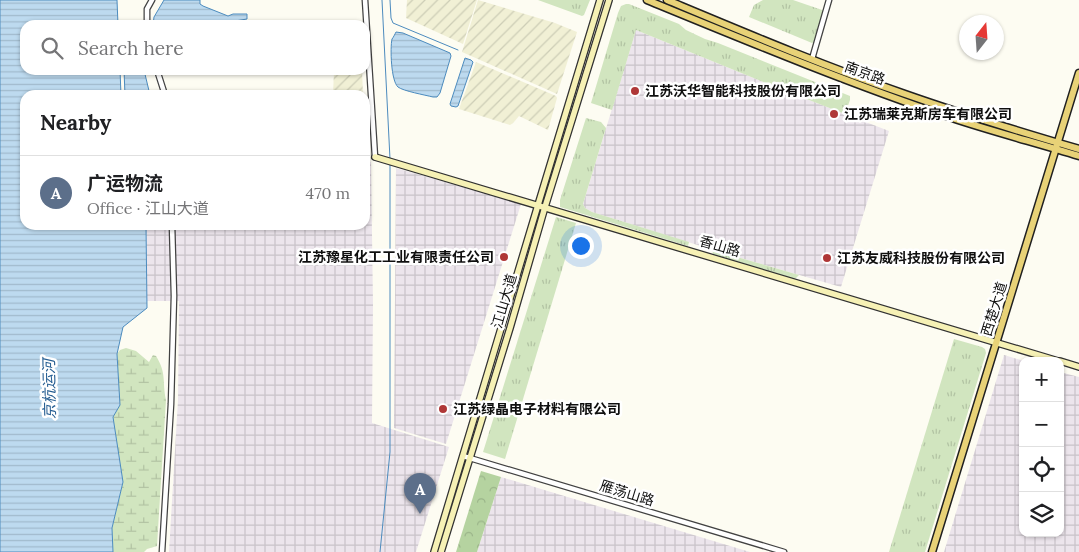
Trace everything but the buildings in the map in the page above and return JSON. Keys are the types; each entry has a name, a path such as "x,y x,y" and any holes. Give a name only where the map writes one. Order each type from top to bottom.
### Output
{"main road":[{"name":"南京路","path":"647,0 812,67 953,118 1057,146 1079,149"},
{"name":"南京路","path":"667,0 812,59 902,93 1057,146 1079,156"},
{"name":"西楚大道","path":"932,552 1079,73"}],"street":[{"path":"147,20 147,9 152,0"},
{"path":"365,0 366,20"},
{"name":"江山大道","path":"441,552 538,205 600,0"},
{"name":"江山大道","path":"434,552 510,328 544,207 608,0"},
{"path":"812,59 829,0"},
{"path":"159,75 163,90"},
{"path":"370,75 375,157"},
{"name":"香山路","path":"375,157 1046,357"},
{"path":"162,552 171,404 174,296 172,230"},
{"name":"香山路","path":"1064,362 1079,367"},
{"name":"雁荡山路","path":"466,457 784,552"}],"shaded area":[{"path":"636,30 889,131 841,287 723,253 592,212 585,208 583,204"},
{"path":"371,162 372,423 449,447 416,552 169,552 178,400 179,301 147,301 146,230 370,230"},
{"path":"396,168 521,204 446,444 394,428"},
{"path":"1004,355 1019,360 1019,537 1064,537 1064,373 1079,377 1079,552 944,552"},
{"path":"501,477 750,552 477,552"}],"green space":[{"path":"407,0 477,0 463,44 406,18"},
{"path":"478,0 555,23 577,32 557,94 462,52"},
{"path":"538,0 590,0 582,16"},
{"path":"763,0 793,0 825,11 815,42 812,43 749,17 754,5"},
{"path":"626,4 679,24 686,30 705,39 850,96 845,114 636,30 612,110 591,103 618,13 621,6"},
{"path":"476,62 556,96 548,130 519,116 510,125 459,109"},
{"path":"334,75 362,75 363,90 333,90"},
{"path":"586,118 601,122 606,128 583,204 585,208 592,212 689,242 688,246 560,207 560,200"},
{"path":"556,217 576,223 505,459 483,452"},
{"path":"712,249 799,275 795,279 713,254"},
{"path":"954,339 982,347 986,353 925,552 889,552"},
{"path":"126,348 136,351 149,362 153,355 156,356 163,373 166,400 157,546 144,552 113,552 112,528 123,482 113,417 120,405 117,354 120,350"},
{"path":"481,471 501,477 477,552 456,552"}],"water":[{"name":"京杭运河","path":"0,0 117,0 118,20 20,20 20,75 120,75 121,90 20,90 20,230 146,230 147,308 123,327 117,354 120,405 113,417 123,482 112,528 113,552 0,552"},
{"path":"164,0 200,0 200,4 203,6 228,16 247,14 247,19 241,20 154,20"},
{"path":"396,32 403,33 450,53 451,56 440,93 437,97 404,90 396,84 392,72 391,49 392,39"},
{"path":"465,58 473,62 458,106 451,106 450,104"},
{"path":"124,75 145,75 149,90 125,90"}],"waterway":[{"path":"382,0 390,159"},
{"path":"390,0 393,23 458,50"},
{"path":"380,552 390,452 390,163"}],"place":[{"name":"江苏沃华智能科技股份有限公司","path":"635,91"},
{"name":"江苏瑞莱克斯房车有限公司","path":"834,114"},
{"name":"江苏豫星化工工业有限责任公司","path":"504,257"},
{"name":"江苏友威科技股份有限公司","path":"827,258"},
{"name":"江苏绿晶电子材料有限公司","path":"443,409"},
{"name":"广运物流","path":"420,514"}]}
